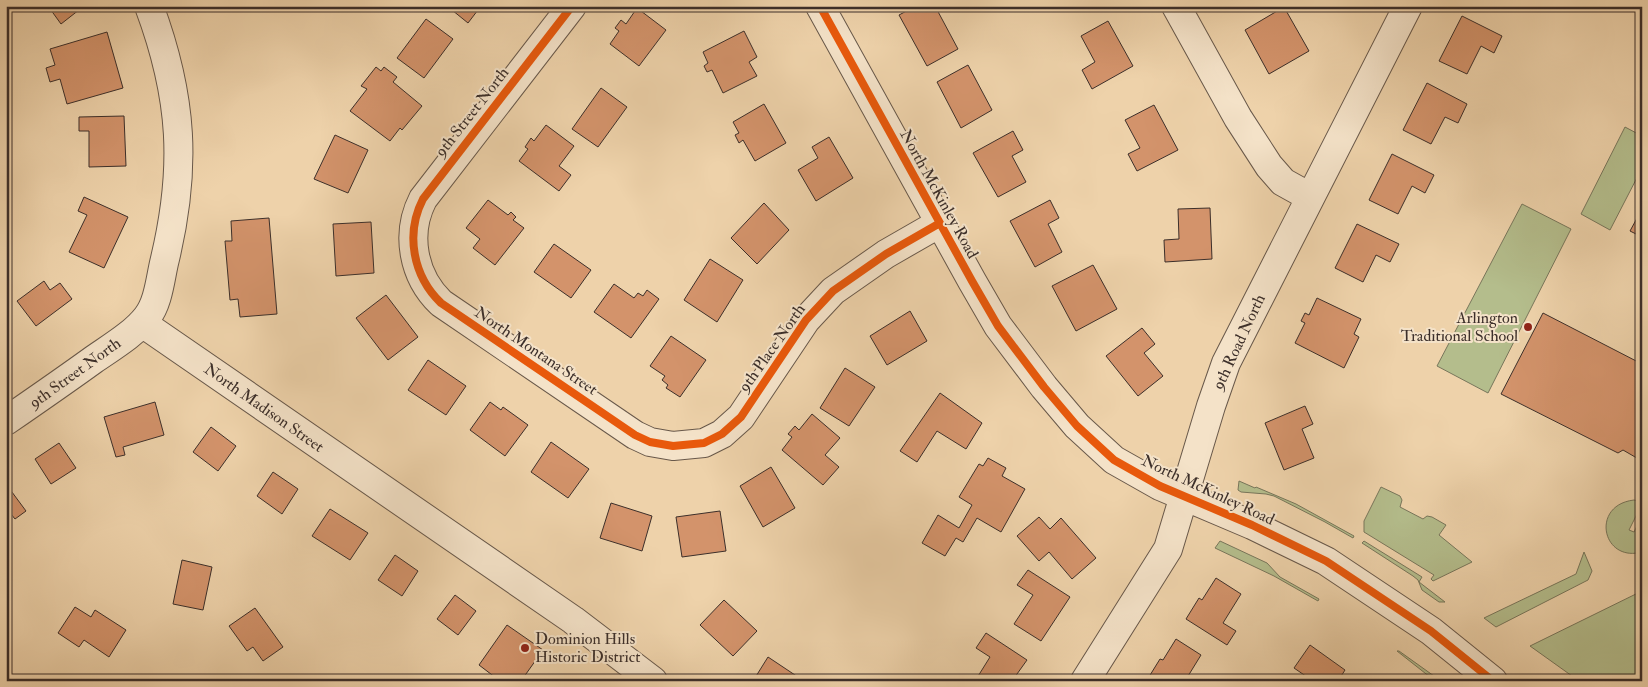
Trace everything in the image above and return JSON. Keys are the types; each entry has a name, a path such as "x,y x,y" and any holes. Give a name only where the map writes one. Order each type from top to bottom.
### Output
{"street":[{"path":"142,323 153,306 167,252 176,206 179,154 174,87 149,6"},
{"name":"9th Street North","path":"414,243 416,217 423,199 572,6"},
{"name":"North McKinley Road","path":"820,6 998,326 1044,387 1072,420 1099,447 1120,464 1152,482 1252,525 1326,561 1431,631 1492,681"},
{"path":"1176,6 1238,118 1269,166 1283,182 1310,197"},
{"name":"9th Road North","path":"1085,681 1165,554 1226,363 1408,6"},
{"name":"9th Place North","path":"677,446 690,446 709,441 731,428 744,413 806,320 833,291 886,254 940,223"},
{"name":"North Montana Street","path":"414,243 417,263 422,278 432,294 441,303 631,432 650,442 677,446"},
{"name":"9th Street North","path":"6,422 114,346 142,323"},
{"name":"North Madison Street","path":"142,323 560,611 653,681"}],"green space":[{"path":"1625,127 1642,136 1642,168 1610,230 1581,214"},
{"path":"1522,204 1571,229 1488,393 1437,366"},
{"path":"1239,481 1296,504 1354,536 1353,538 1274,496 1241,492 1238,490"},
{"path":"1381,487 1400,496 1402,500 1400,507 1423,519 1427,516 1432,517 1446,525 1439,535 1472,562 1433,581 1431,579 1434,575 1364,532 1364,521"},
{"path":"1634,500 1642,502 1642,504 1629,530 1634,532 1642,516 1642,552 1628,553 1618,549 1610,542 1606,532 1607,522 1611,512 1620,504"},
{"path":"1220,541 1267,563 1280,577 1319,599 1318,601 1274,576 1215,548"},
{"path":"1364,541 1422,577 1419,582 1445,602 1439,602 1422,590 1418,580 1362,543"},
{"path":"1584,552 1592,571 1588,580 1496,627 1484,618 1576,574"},
{"path":"1642,591 1642,681 1579,681 1530,646"},
{"path":"1397,651 1399,651 1441,681 1435,681"}],"building":[{"path":"48,6 84,6 61,24"},
{"path":"447,6 481,6 468,23"},
{"path":"916,6 935,6 958,49 927,66 899,15"},
{"path":"1284,7 1309,51 1269,74 1245,30"},
{"path":"637,8 666,30 639,66 610,44 619,31 615,28 621,20 626,24"},
{"path":"1462,16 1502,36 1494,53 1481,46 1467,74 1439,61"},
{"path":"426,19 453,39 424,78 397,58"},
{"path":"1108,21 1133,66 1092,89 1082,70 1095,62 1081,36"},
{"path":"744,31 757,57 749,62 757,76 723,93 712,70 707,72 704,66 708,63 703,52"},
{"path":"107,32 123,88 67,104 60,79 50,82 46,68 55,65 50,49"},
{"path":"968,65 992,110 961,128 937,82"},
{"path":"376,67 381,71 384,67 397,77 393,82 422,106 390,141 350,111 367,89 361,86"},
{"path":"1427,83 1467,104 1458,123 1445,117 1431,144 1403,130"},
{"path":"601,88 627,107 598,147 572,129"},
{"path":"764,104 786,143 755,161 743,140 739,143 735,135 739,133 733,122"},
{"path":"1154,105 1178,150 1137,171 1128,154 1140,148 1125,120"},
{"path":"124,116 126,166 89,167 89,131 79,131 79,117"},
{"path":"546,125 574,146 559,166 571,175 559,191 519,161 528,149 525,147 531,138 534,141"},
{"path":"1013,131 1023,150 1012,156 1026,182 998,197 973,153"},
{"path":"335,135 368,150 348,193 314,179"},
{"path":"829,137 853,178 816,201 798,170 818,158 812,147"},
{"path":"1392,154 1434,175 1425,193 1412,186 1398,214 1369,200"},
{"path":"84,197 128,217 104,268 69,252 87,215 78,211"},
{"path":"488,200 508,215 511,212 516,217 513,220 524,228 495,265 473,248 480,239 466,228"},
{"path":"1050,200 1059,218 1048,224 1062,252 1035,267 1010,221"},
{"path":"764,203 789,230 757,264 731,238"},
{"path":"1210,208 1212,259 1165,262 1164,240 1179,239 1178,209"},
{"path":"1642,209 1642,237 1630,231"},
{"path":"269,218 277,314 240,317 238,299 230,300 225,241 232,241 231,221"},
{"path":"371,222 374,273 336,276 333,224"},
{"path":"1357,224 1399,244 1390,262 1376,255 1363,282 1335,268"},
{"path":"554,244 591,270 571,298 534,272"},
{"path":"710,259 743,280 717,322 684,300"},
{"path":"1093,265 1117,309 1076,331 1052,286"},
{"path":"44,281 50,290 60,283 72,299 36,326 17,301"},
{"path":"614,284 634,298 638,293 643,296 647,290 659,299 631,338 594,312"},
{"path":"386,295 418,337 388,360 356,318"},
{"path":"1317,298 1361,319 1354,334 1359,337 1344,368 1295,343 1305,323 1301,321 1305,313 1309,315"},
{"path":"910,311 927,341 887,365 870,336"},
{"name":"Arlington Traditional School","path":"1543,313 1642,364 1642,461 1623,450 1618,453 1501,394"},
{"path":"1142,328 1155,344 1144,353 1163,376 1138,396 1106,356"},
{"path":"671,336 706,360 680,397 666,388 668,385 662,380 665,376 650,366"},
{"path":"428,360 466,386 446,415 408,390"},
{"path":"845,368 875,387 849,426 820,408"},
{"path":"940,393 982,423 966,449 937,431 917,462 900,451"},
{"path":"155,402 164,435 123,447 125,455 116,457 104,417"},
{"path":"490,402 501,410 503,407 528,425 505,456 470,430"},
{"path":"1305,406 1313,424 1302,429 1314,458 1284,470 1265,423"},
{"path":"812,414 840,438 825,455 839,467 823,485 782,450 792,437 788,434 795,426 799,430"},
{"path":"211,427 236,446 218,471 193,452"},
{"path":"551,442 589,469 568,498 531,472"},
{"path":"59,443 76,468 51,484 35,459"},
{"path":"988,458 1006,468 1002,476 1025,489 1001,532 977,518 963,542 956,538 945,556 922,543 938,515 959,528 972,505 959,497 979,464 983,466"},
{"path":"771,467 795,508 763,527 740,486"},
{"path":"273,472 298,489 282,514 257,496"},
{"path":"6,484 26,511 15,519 11,514 6,517"},
{"path":"611,503 652,516 642,551 600,538"},
{"path":"330,509 368,533 350,560 312,536"},
{"path":"720,511 726,551 682,557 676,517"},
{"path":"1039,517 1050,529 1061,518 1096,558 1072,579 1049,552 1039,561 1017,536"},
{"path":"395,555 418,571 402,596 378,580"},
{"path":"182,560 212,567 203,610 173,604"},
{"path":"1028,570 1070,597 1041,641 1014,624 1033,595 1017,585"},
{"path":"1216,578 1241,594 1223,623 1236,631 1227,645 1186,619 1199,598 1202,600"},
{"path":"455,595 476,611 458,635 437,619"},
{"path":"724,600 757,631 733,656 700,625"},
{"path":"75,607 91,617 95,610 126,630 109,657 84,640 79,647 58,633"},
{"path":"255,608 283,647 263,661 253,647 247,651 229,626"},
{"path":"507,625 543,650 521,681 500,681 479,665"},
{"path":"986,633 1027,660 1012,681 975,681 990,657 976,648"},
{"path":"1176,639 1201,655 1185,681 1147,680 1160,659 1163,660"},
{"path":"1310,645 1345,670 1338,681 1313,681 1294,668"},
{"path":"768,657 804,681 753,681"}],"cycle path":[{"path":"572,6 423,199 417,212 414,226 415,254 424,280 431,292 441,303 635,435 650,442 673,446 704,443 722,434 741,417 806,320 833,291 886,254 940,223"},
{"path":"820,6 998,326 1044,387 1077,426 1114,460 1160,486 1252,525 1326,561 1431,631 1493,681"}],"place":[{"name":"Arlington Traditional School","path":"1528,327"},
{"name":"Dominion Hills Historic District","path":"525,648"}]}
